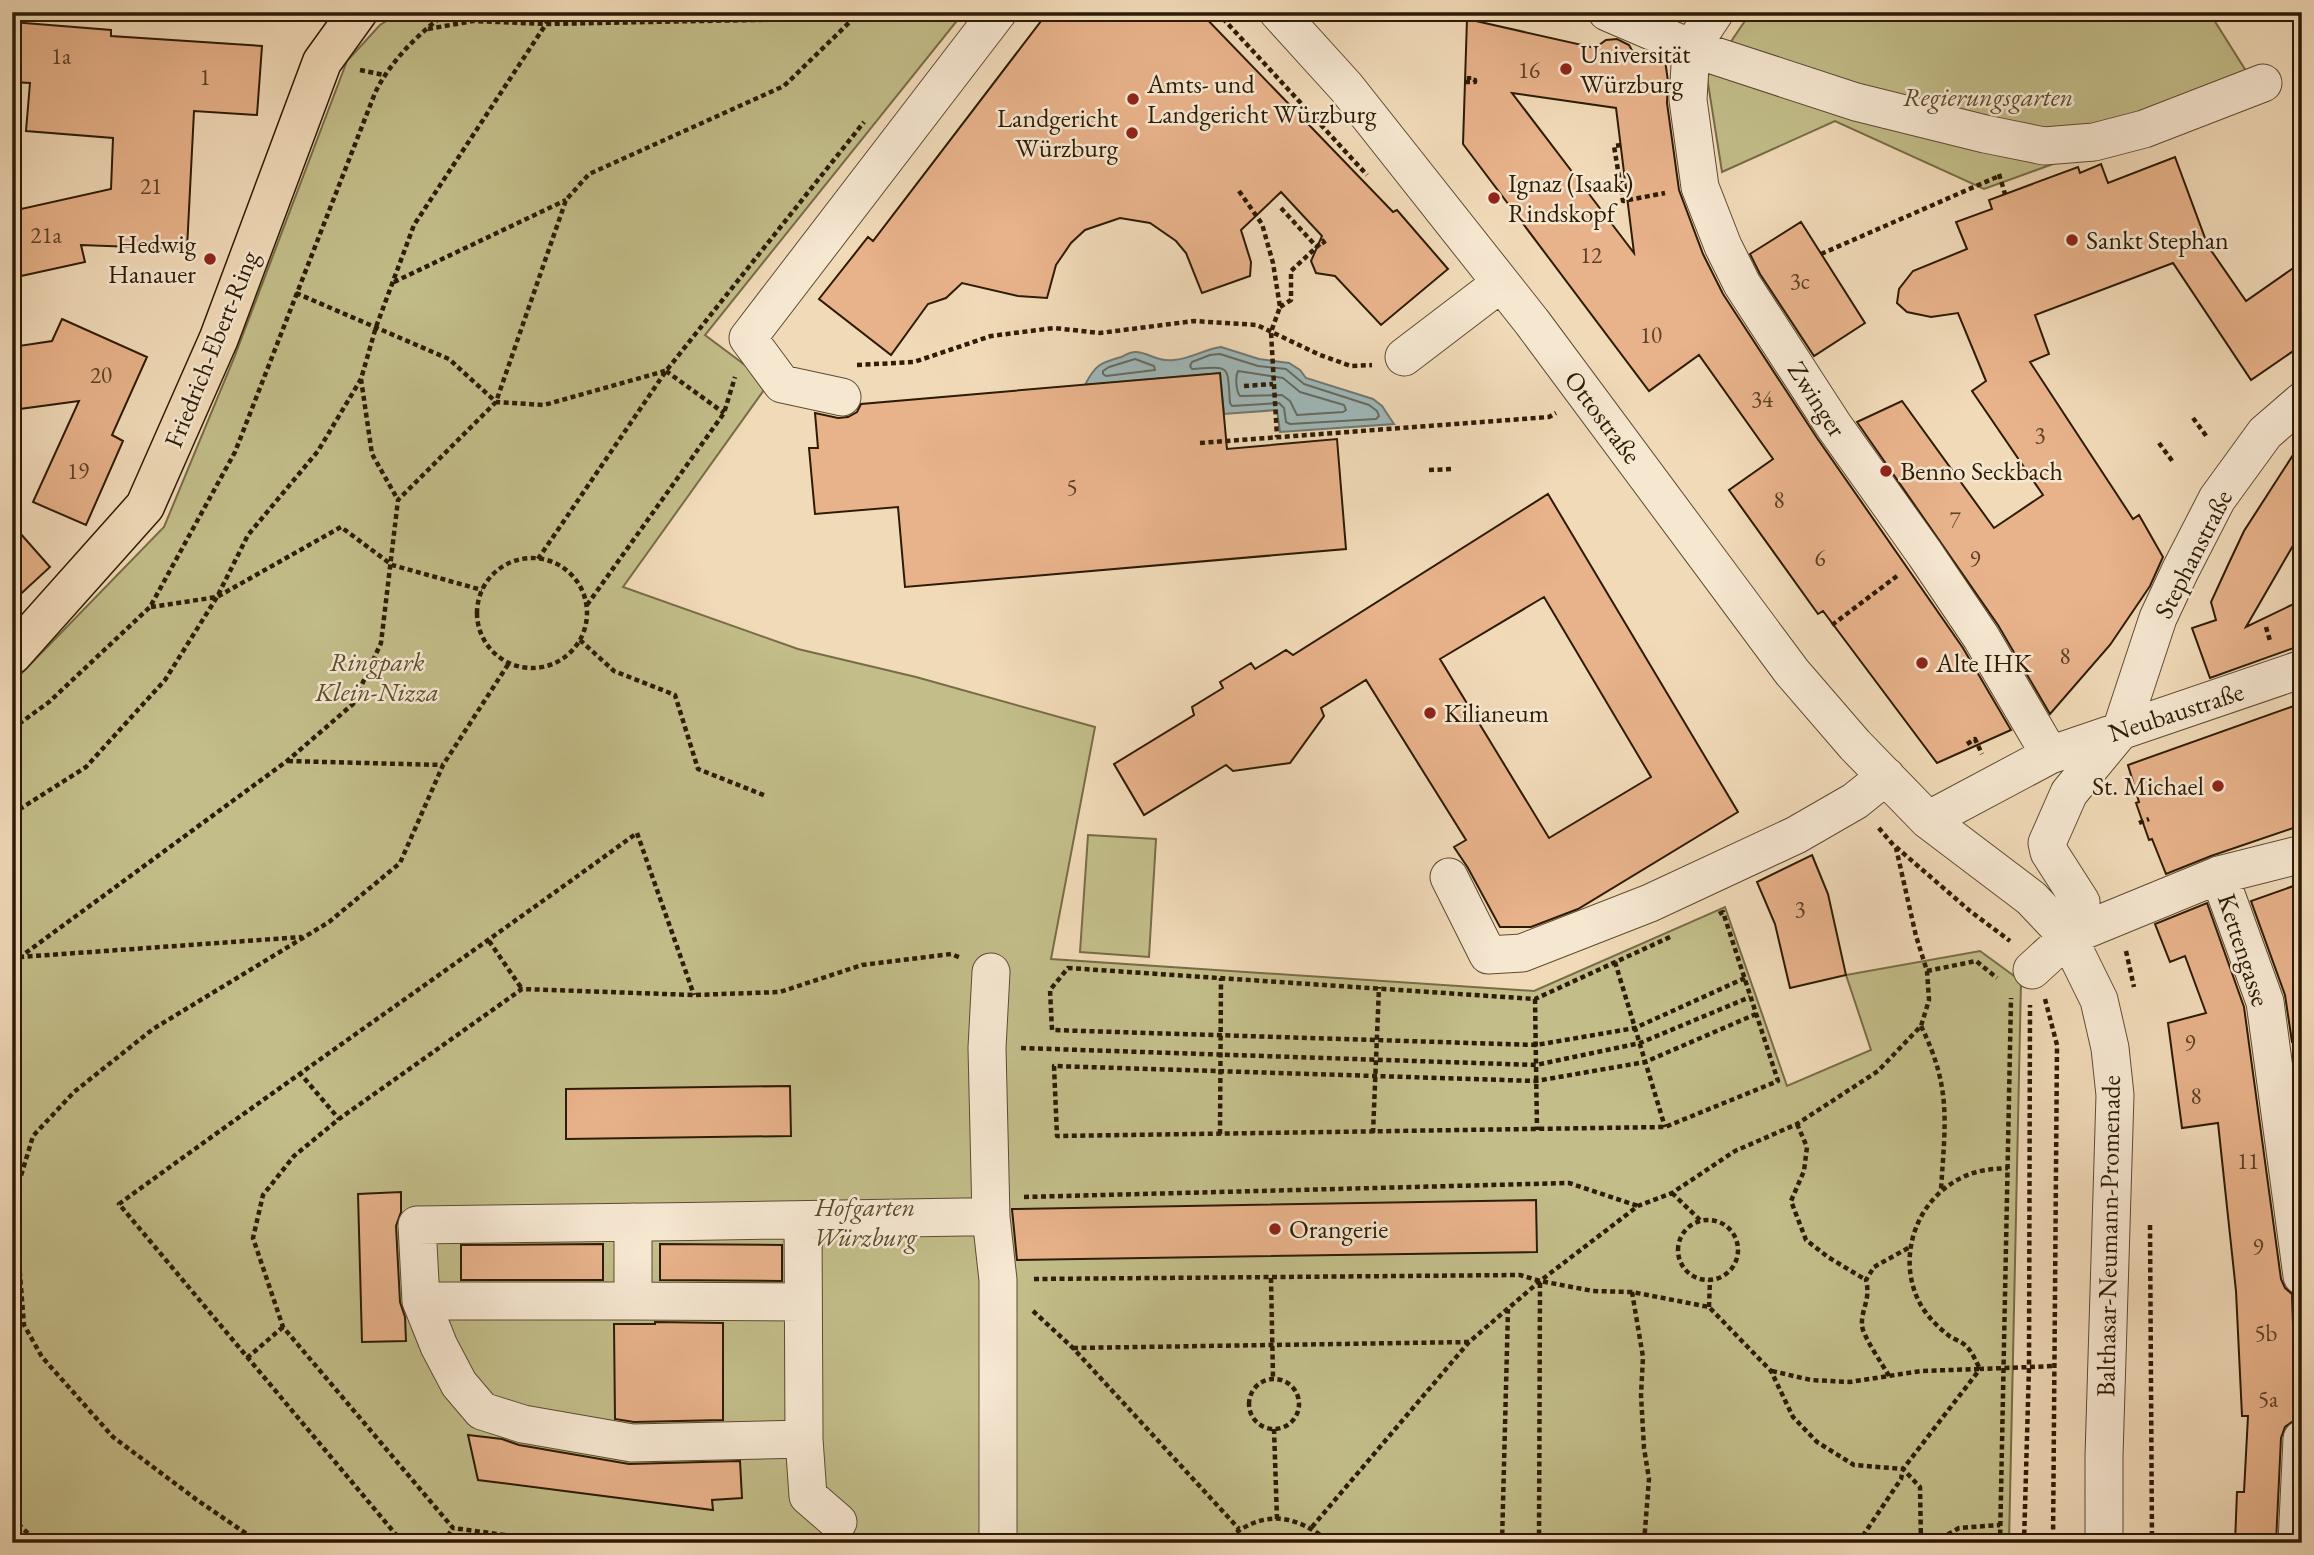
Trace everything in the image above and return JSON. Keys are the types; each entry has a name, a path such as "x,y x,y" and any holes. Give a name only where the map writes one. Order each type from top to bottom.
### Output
{"main road":[{"name":"Friedrich-Ebert-Ring","path":"12,654 145,506 219,338 322,62 358,12"}],"street":[{"path":"846,381 782,384 748,338 998,12"},
{"path":"1607,12 1691,48 1856,102 2044,146 2094,142 2144,129 2263,83"},
{"path":"1691,48 1715,12"},
{"name":"Ottostraße","path":"1289,16 1502,283 1792,672 1928,820 1986,863"},
{"name":"Zwinger","path":"1691,48 1688,100 1700,187 1723,246 1742,284 1834,426 1981,637 2050,755"},
{"path":"1404,357 1502,283"},
{"name":"Stephanstraße","path":"2121,730 2158,618 2179,570 2217,499 2265,433 2302,401"},
{"name":"Neubaustraße","path":"1928,820 2050,755 2302,670"},
{"path":"2068,937 2081,902 2049,852 2047,843 2068,793 2121,730"},
{"path":"1450,877 1488,956 1522,953 1650,903 1796,835 1855,801 1886,776"},
{"path":"1986,863 2015,869 2049,852"},
{"path":"2015,980 2068,937 2219,875 2302,854"},
{"name":"Balthasar-Neumann-Promenade","path":"1986,863 2031,898 2068,937 2098,1000 2110,1048 2115,1095 2104,1456 2104,1543"},
{"name":"Kettengasse","path":"2219,875 2264,1002 2302,1276"},
{"path":"991,972 987,1048 992,1213 998,1280 998,1543"},
{"path":"804,1439 632,1443 523,1424 482,1411 459,1384 439,1346 421,1301 417,1226 803,1220 992,1213"},
{"path":"803,1220 804,1439 808,1496 838,1522"},
{"path":"633,1222 633,1301"},
{"path":"421,1301 803,1303"},
{"path":"2297,1543 2302,1439"}],"path":[{"path":"12,729 49,702 150,607 235,452 379,84 424,30 449,12"},
{"path":"12,814 86,767 164,680 217,597 248,534 317,451 360,379 376,327 414,225 545,24 560,12"},
{"path":"424,30 473,20 545,24 805,19 837,12"},
{"path":"398,500 496,402 566,200 589,174 784,86 860,12"},
{"path":"1465,82 1475,82 1469,80 1469,76"},
{"path":"538,558 666,371 866,121"},
{"path":"1621,145 1614,146 1623,201 1700,187"},
{"path":"1821,254 1999,176 2005,194"},
{"path":"1239,191 1262,224 1273,263 1280,307 1270,332 1277,437"},
{"path":"393,282 566,200"},
{"path":"1281,208 1317,247"},
{"path":"1280,307 1291,300 1291,271 1323,242 1325,244"},
{"path":"296,293 449,359 496,402 544,405 666,371"},
{"path":"846,381 991,336 1055,328 1100,333 1194,321 1257,325 1320,355 1351,366 1377,365 1404,357"},
{"path":"587,605 724,413 666,371"},
{"path":"12,962 287,761 353,704 381,643 398,500 372,454 360,379"},
{"path":"1244,386 1273,384"},
{"path":"1200,443 1549,417 1563,409"},
{"path":"2193,418 2207,437"},
{"path":"2159,443 2173,462"},
{"path":"1429,470 1451,469"},
{"path":"150,607 217,597 341,527 392,565 482,590"},
{"path":"1832,625 1925,554"},
{"path":"538,558 555,563 570,573 581,588 587,605 586,623 580,640 570,653 541,667 525,668 509,663 495,654 484,640 478,624 477,606 482,590 492,576 505,565 521,559 538,558"},
{"path":"2266,627 2270,641"},
{"path":"580,640 614,671 675,695 698,769 766,796"},
{"path":"12,1210 33,1136 74,1092 153,1029 329,922 400,863 443,765 509,663"},
{"path":"1967,744 1975,740 1980,751"},
{"path":"287,761 443,765"},
{"path":"2139,823 2149,819"},
{"path":"403,1543 119,1204 637,833 694,995"},
{"path":"1884,834 1896,848 1970,911 2007,937 2029,1038 2029,1367 2024,1543"},
{"path":"1312,1527 1469,1342 1540,1281 1638,1206 1672,1193 1735,1151 1797,1124 1878,1071 1920,1026 1929,1000 1927,971 1916,936 1896,848"},
{"path":"20,957 305,936"},
{"path":"489,940 522,989"},
{"path":"12,941 20,957"},
{"path":"780,992 862,965 951,954 991,972"},
{"path":"1927,971 1976,961 2015,980 2049,1008 2057,1045 2053,1543"},
{"path":"1615,962 1665,1127"},
{"path":"1220,1134 1220,1055 1221,1036 1221,977 1068,968 1050,990 1052,1030 1221,1036 1377,1041 1536,1045 1634,1028 1745,978"},
{"path":"2000,1543 2015,980"},
{"path":"1373,1133 1379,987"},
{"path":"1011,1048 1536,1065 1640,1043 1750,997"},
{"path":"1535,999 1537,1130"},
{"path":"1756,1014 1645,1062 1536,1081 1054,1066 1057,1136 1665,1127 1778,1080"},
{"path":"1920,1026 1932,1050 1945,1100 1946,1127 1941,1191"},
{"path":"299,1073 339,1119"},
{"path":"1797,1124 1807,1147 1804,1171 1791,1201 1806,1240 1866,1280 1869,1292 1861,1324 1863,1334 1889,1376"},
{"path":"1980,1369 1966,1346 1948,1336 1922,1306 1913,1288 1910,1247 1916,1226 1941,1191 1959,1179 1979,1171 2008,1168"},
{"path":"992,1213 1022,1197 1569,1182 1638,1206"},
{"path":"1672,1193 1700,1220"},
{"path":"14,1199 24,1325 42,1357 113,1437 260,1543"},
{"path":"1711,1219 1729,1227 1736,1235 1739,1255 1728,1273 1710,1280 1691,1275 1679,1259 1679,1240 1691,1224 1711,1219"},
{"path":"1866,1280 1874,1267 1910,1247"},
{"path":"998,1280 1520,1275 1593,1291 1632,1292 1709,1307 1771,1371 1793,1417 1817,1442 1854,1465 1903,1469 1920,1487 1921,1543"},
{"path":"1271,1277 1273,1378"},
{"path":"998,1280 1073,1348 1239,1529"},
{"path":"1709,1307 1710,1280"},
{"path":"1539,1543 1540,1281"},
{"path":"1632,1292 1643,1357 1641,1395 1648,1479 1644,1543"},
{"path":"1502,1543 1508,1309"},
{"path":"247,1358 283,1328"},
{"path":"1073,1348 1469,1342"},
{"path":"1771,1371 1811,1380 1850,1382 1921,1371 2055,1366"},
{"path":"1858,1543 1901,1479 1903,1469 1980,1369"},
{"path":"1273,1378 1291,1385 1297,1393 1299,1403 1298,1413 1292,1422 1274,1429 1256,1423 1248,1404 1255,1386 1263,1380 1273,1378"},
{"path":"1274,1429 1277,1519"},
{"path":"12,1518 37,1542 65,1539 77,1543"},
{"path":"1223,1543 1239,1529 1257,1521 1277,1519 1312,1527 1331,1543"},
{"path":"1933,1543 1959,1528 2000,1525"},
{"path":"443,1543 453,1528"}],"green space":[{"name":"Hofgarten Würzburg","path":"401,12 964,12 705,335 769,383 623,587 798,649 916,677 1095,727 1051,959 1534,991 1725,907 1787,1086 1871,1050 1846,975 1980,951 2021,981 2009,1543 12,1543 12,680 21,674 164,527 234,358 347,61 380,25"},
{"name":"Regierungsgarten","path":"1751,12 2209,12 2258,90 1984,189 1835,121 1722,172 1707,77"},
{"path":"1088,835 1156,839 1149,957 1080,952"}],"water":[{"path":"1221,347 1259,359 1289,363 1306,378 1373,399 1382,406 1394,424 1280,432 1277,410 1224,414 1220,373 1085,385 1099,366 1131,353 1174,360"}],"building":[{"name":"Amts- und Landgericht Würzburg","path":"1048,12 1200,12 1393,212 1397,210 1448,269 1381,325 1335,276 1316,273 1311,261 1322,236 1281,192 1241,230 1251,262 1250,276 1202,293 1186,253 1176,241 1150,223 1120,218 1085,230 1071,243 1056,265 1047,298 1018,296 962,283 946,298 928,304 891,355 819,299 868,237 873,241"},
{"path":"1467,19 1595,48 1606,40 1617,39 1629,45 1634,54 1654,55 1665,60 1667,103 1679,190 1703,254 1723,294 1817,438 1963,648 2011,730 1937,763 1823,611 1818,614 1729,490 1773,459 1699,355 1649,391 1463,144","holes":["1512,93 1616,108 1634,253"]},
{"path":"12,22 111,30 111,36 262,46 257,115 194,111 187,249 81,245 85,262 12,278 12,211 111,189 113,138 26,131 30,83 12,82"},
{"path":"2175,157 2208,246 2246,301 2302,262 2302,345 2251,380 2173,263 2035,315 2049,354 2030,362 2133,519 2139,515 2163,557 2150,586 2110,645 2050,714 1998,625 1857,422 1902,401 1994,528 2043,495 1972,391 1986,381 1958,313 1931,317 1907,312 1897,303 1899,289 1913,271 1967,249 1956,222 1992,209 1989,200 2078,167 2080,173 2101,164 2108,183"},
{"path":"1801,222 1865,323 1814,356 1760,274 1750,254"},
{"path":"62,319 147,357 112,435 123,441 86,525 33,502 79,401 12,410 12,347 52,341"},
{"path":"1220,373 1227,449 1337,439 1346,549 905,587 898,507 815,514 809,448 818,448 815,413 838,418 857,412 861,404"},
{"path":"2302,441 2302,530 2246,627 2302,600 2302,645 2210,678 2192,628 2216,620 2211,602 2244,531"},
{"name":"Kilianeum","path":"1548,494 1738,812 1578,909 1531,927 1500,927 1454,847 1466,840 1366,680 1321,708 1324,716 1290,763 1233,771 1226,765 1144,815 1114,764 1194,715 1192,707 1223,688 1220,682 1251,663 1255,669 1286,650 1293,655","holes":["1544,597 1651,777 1549,838 1440,659"]},
{"path":"12,524 50,567 12,602"},
{"name":"St. Michael","path":"2302,703 2302,825 2166,874 2152,839 2149,840 2136,803 2139,802 2128,765"},
{"path":"1812,855 1828,894 1846,975 1790,988 1775,924 1757,882"},
{"path":"2302,883 2302,1042 2292,1042 2285,995 2251,901"},
{"path":"2207,903 2244,1007 2281,1279 2292,1294 2296,1419 2285,1427 2281,1438 2276,1543 2235,1543 2237,1492 2244,1492 2248,1416 2242,1416 2236,1291 2218,1123 2182,1128 2168,1023 2206,1013 2185,956 2170,962 2155,924"},
{"path":"790,1086 791,1136 566,1139 566,1089"},
{"path":"401,1192 401,1212 396,1226 400,1302 405,1317 406,1341 362,1342 358,1194"},
{"name":"Orangerie","path":"1536,1200 1537,1252 1017,1260 1012,1209"},
{"path":"603,1244 603,1280 461,1280 461,1245"},
{"path":"660,1244 782,1245 782,1281 660,1280"},
{"path":"723,1323 723,1420 634,1422 615,1419 614,1324"},
{"path":"468,1435 629,1464 740,1461 742,1498 712,1500 713,1510 478,1480"}],"place":[{"name":"Universität Würzburg","path":"1566,69"},
{"name":"Amts- und Landgericht Würzburg","path":"1133,99"},
{"name":"Landgericht Würzburg","path":"1132,133"},
{"name":"Ignaz (Isaak) Rindskopf","path":"1494,198"},
{"name":"Sankt Stephan","path":"2072,240"},
{"name":"Hedwig Hanauer","path":"210,259"},
{"name":"Benno Seckbach","path":"1886,471"},
{"name":"Alte IHK","path":"1922,663"},
{"name":"Kilianeum","path":"1430,713"},
{"name":"St. Michael","path":"2218,786"},
{"name":"Orangerie","path":"1275,1229"}],"park label":[{"name":"Ringpark Klein-Nizza","path":"377,677"}]}
